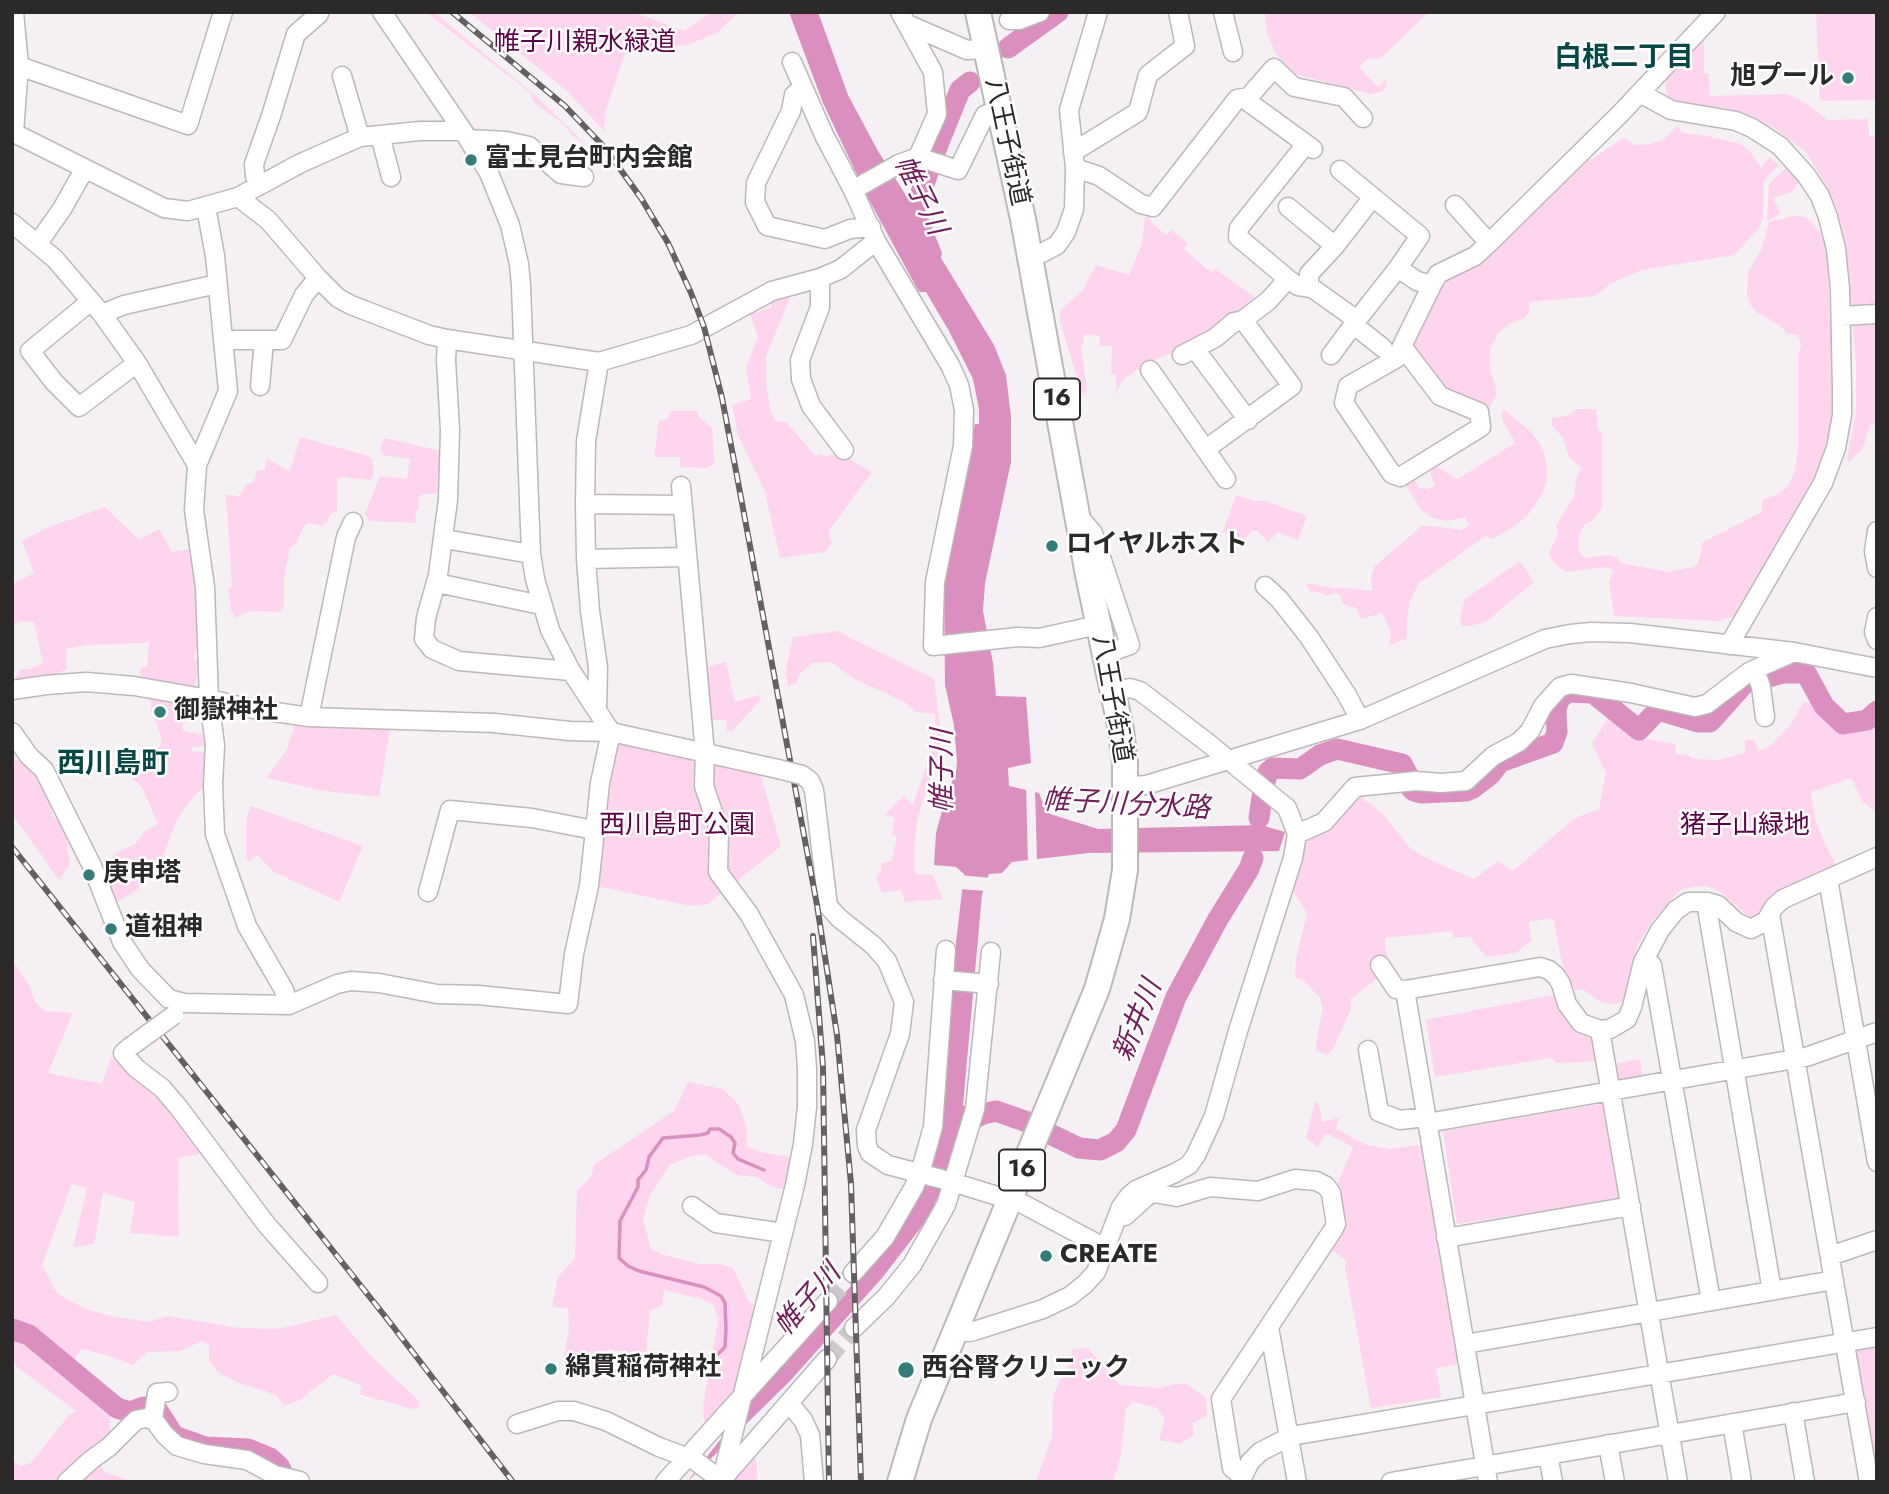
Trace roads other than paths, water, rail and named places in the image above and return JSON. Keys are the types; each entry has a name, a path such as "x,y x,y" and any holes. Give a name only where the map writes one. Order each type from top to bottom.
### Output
{"highway":[{"name":"八王子街道","path":"900,1482 919,1419 1102,974 1122,894 1125,854 1125,787 1121,730 1098,625 1030,256 978,12"}],"street":[{"path":"14,12 19,66 13,132 164,208 188,211 237,197 360,137 420,131 466,135 529,146 561,174 584,177"},
{"path":"19,66 188,125 223,12"},
{"path":"318,1283 265,1224 179,1108 162,1088 136,1068 123,1053 179,1009 289,1005 337,984 351,981 379,983 437,994 478,995 568,1004 573,954 589,886 600,783 611,732 571,671 541,606 531,554 519,264 510,225 489,173 382,12"},
{"path":"1009,20 1019,20 1040,12"},
{"path":"1030,256 1057,245 1066,232 1074,209 1074,160 1069,110 1098,12"},
{"path":"1074,160 1138,112 1148,75 1185,46 1178,12"},
{"path":"1223,12 1233,52"},
{"path":"1402,346 1440,396 1479,412 1481,427 1400,477 1392,474 1344,403 1348,386 1397,358 1402,346 1438,274 1475,256 1489,243 1640,93 1716,12"},
{"path":"259,185 254,164 296,34 319,13"},
{"path":"903,18 967,50 986,49"},
{"path":"903,18 933,72 937,114 928,161"},
{"path":"792,62 802,88 856,188 874,234 959,385 964,410 963,446 934,582 933,646 1018,637 1039,638 1098,625"},
{"path":"1246,100 1275,68 1294,87 1344,97 1363,118"},
{"path":"342,76 360,137"},
{"path":"802,88 794,95 791,111 756,183 755,202 766,226 825,239 850,229 874,234"},
{"path":"1640,93 1671,110 1736,121 1768,137 1792,157 1820,196 1828,217 1839,271 1842,415 1830,467 1729,645"},
{"path":"1074,160 1141,204 1153,207 1237,99 1246,100 1310,146 1276,199 1239,228 1238,237 1288,279 1298,286 1309,288 1383,348"},
{"path":"856,188 893,167 928,161 958,170 985,115 999,110"},
{"path":"380,135 391,177"},
{"path":"38,243 62,209 84,170"},
{"path":"1331,355 1420,236 1340,170"},
{"path":"237,197 268,220 318,278 338,298 351,305 429,335 599,362 691,335 772,291 820,278 841,269 874,234"},
{"path":"1309,288 1309,275 1373,197"},
{"path":"1276,199 1335,246"},
{"path":"1455,205 1489,243"},
{"path":"206,207 215,256 228,391 197,465 194,510 205,587 209,699 215,745 215,834 247,926 284,990 289,1005"},
{"path":"14,227 38,243 97,308 137,363 197,465"},
{"path":"1398,268 1417,281 1432,285"},
{"path":"223,340 282,340 304,295 318,278"},
{"path":"820,278 820,307 800,360 801,379 811,406 844,450"},
{"path":"1248,420 1189,352 1215,338 1234,321 1243,320 1268,301 1288,279"},
{"path":"137,363 79,407 54,382 30,351 97,308 124,305 217,284"},
{"path":"1841,316 1877,314"},
{"path":"1206,449 1292,386 1243,320"},
{"path":"447,339 450,430 445,539 437,583 426,618 424,639 432,649 452,659 571,671"},
{"path":"260,386 264,341"},
{"path":"597,710 598,668 590,611 585,504 586,441 599,362"},
{"path":"1152,369 1226,479"},
{"path":"681,486 705,753 704,786 719,830 718,872 749,914 785,975 797,1005 806,1041 807,1107 803,1144 741,1402 720,1477"},
{"path":"585,504 682,505"},
{"path":"1078,516 1093,533 1130,645 1105,654"},
{"path":"309,718 345,537 353,522"},
{"path":"1877,531 1874,551 1877,568"},
{"path":"445,539 531,554"},
{"path":"586,559 687,557"},
{"path":"437,583 541,606"},
{"path":"1265,586 1279,599 1309,637 1360,720"},
{"path":"1877,617 1874,632 1877,640"},
{"path":"1125,787 1146,785 1360,720 1545,639 1610,631 1794,652 1877,668"},
{"path":"1297,834 1324,822 1355,788 1416,781 1466,781 1493,756 1519,742 1530,731 1543,706 1560,687 1571,684 1631,692 1695,707 1707,704 1739,678 1755,669 1794,652"},
{"path":"1755,669 1761,687 1765,717"},
{"path":"12,690 86,682 134,686 309,718 494,723 570,731 611,732 802,775 810,781 814,790 828,906 874,946 887,961 904,1002 900,1034 866,1130 867,1146 881,1162 1010,1200 1059,1222 1105,1248"},
{"path":"957,1329 974,1331 1043,1309 1070,1296 1096,1272 1129,1196 1189,1164 1205,1139 1214,1116 1293,858 1297,834 1287,808 1140,691 1130,688 1114,691"},
{"path":"12,732 29,756 44,770 92,866 122,942 140,969 179,1009"},
{"path":"428,892 450,810 532,818 594,830"},
{"path":"1380,965 1396,989 1405,990 1540,967 1556,976 1567,1004 1581,1023 1600,1030 1610,1029 1627,1019 1645,958 1660,930 1676,910 1688,902 1718,905 1736,922 1751,929 1759,926 1783,899 1877,858"},
{"path":"1828,879 1877,1162"},
{"path":"1706,902 1772,1291"},
{"path":"1770,914 1856,1402 1871,1460 1870,1482"},
{"path":"853,1273 885,1237 920,1174 933,1127 946,980 946,950"},
{"path":"855,1328 886,1297 912,1265 946,1205 975,1109 991,952"},
{"path":"1645,958 1652,965 1711,1301"},
{"path":"946,980 986,984"},
{"path":"1405,990 1487,1473"},
{"path":"1600,1030 1678,1482"},
{"path":"1368,1050 1379,1112 1400,1120 1427,1120 1795,1060 1877,1032"},
{"path":"1119,1214 1125,1216 1147,1196 1154,1194 1177,1197 1210,1187 1258,1191 1284,1181 1303,1178 1326,1186 1333,1200 1336,1224 1222,1399 1232,1468 1241,1479 1250,1462 1260,1452 1289,1437 1877,1337"},
{"path":"692,1206 716,1223 783,1233"},
{"path":"1446,1238 1631,1206"},
{"path":"1830,1256 1877,1240"},
{"path":"1465,1343 1834,1280"},
{"path":"665,1482 691,1459 828,1301"},
{"path":"1269,1327 1297,1482"},
{"path":"720,1477 827,1359"},
{"path":"1391,1482 1487,1473 1548,1455 1856,1402"},
{"path":"789,1403 803,1420 810,1435 814,1482"},
{"path":"67,1482 110,1447 135,1420 158,1406 165,1435 177,1446 204,1454 247,1460 275,1475 300,1481"},
{"path":"517,1424 558,1411 574,1411 606,1421 659,1447 691,1459 720,1477"},
{"path":"1793,1412 1804,1482"},
{"path":"1732,1423 1742,1482"},
{"path":"1608,1444 1615,1482"},
{"path":"1548,1455 1553,1482"}],"waterway":[{"path":"1008,48 1058,12"},
{"name":"帷子川","path":"914,231 913,216 935,152 960,90 970,82"},
{"name":"新井川","path":"1264,785 1268,772 1273,768 1300,769 1320,755 1337,749 1402,764 1414,791 1466,791 1490,775 1500,762 1553,743 1557,732 1556,708 1560,698 1568,692 1593,693 1639,730 1658,710 1698,722 1710,722 1745,683 1783,673 1806,673 1824,706 1843,724 1867,720 1877,711"},
{"name":"新井川","path":"1259,818 1262,797"},
{"name":"新井川","path":"1048,1133 1079,1148 1100,1150 1116,1142 1126,1130 1176,997 1253,858"},
{"name":"新井川","path":"958,1126 996,1111 1030,1123"},
{"path":"718,1354 725,1347 726,1329 725,1303 721,1296 704,1287 628,1266 619,1258 620,1221 638,1187 638,1180 646,1170 649,1157 663,1138 700,1135 708,1133 710,1129 719,1129 735,1143 733,1153 738,1159 764,1170"},
{"path":"12,1329 29,1335 117,1408 130,1412 144,1407 156,1408 174,1436 205,1447 248,1449 270,1458 279,1466 287,1482"}],"tunnel":[{"path":"828,1301 853,1273"},
{"path":"827,1359 854,1328"}],"railway":[{"path":"452,12 565,106 605,148 641,198 668,243 704,327 722,398 736,471 817,905 837,1035 851,1184 861,1482"},
{"path":"12,847 388,1320 513,1482"},
{"path":"813,936 823,1067 829,1482"}],"place":[{"name":"旭プール","path":"1848,78"},
{"name":"富士見台町内会館","path":"471,160"},
{"name":"ロイヤルホスト","path":"1052,546"},
{"name":"御嶽神社","path":"160,712"},
{"name":"庚申塔","path":"89,875"},
{"name":"道祖神","path":"111,929"},
{"name":"CREATE","path":"1046,1256"},
{"name":"綿貫稲荷神社","path":"551,1369"},
{"name":"西谷腎クリニック","path":"906,1370"}],"district":[{"name":"白根二丁目","path":"1624,59"},
{"name":"西川島町","path":"113,765"}],"park label":[{"name":"帷子川親水緑道","path":"585,44"},
{"name":"西川島町公園","path":"677,827"},
{"name":"猪子山緑地","path":"1745,827"}],"water label":[{"name":"帷子川分水路","path":"1126,806"}]}
